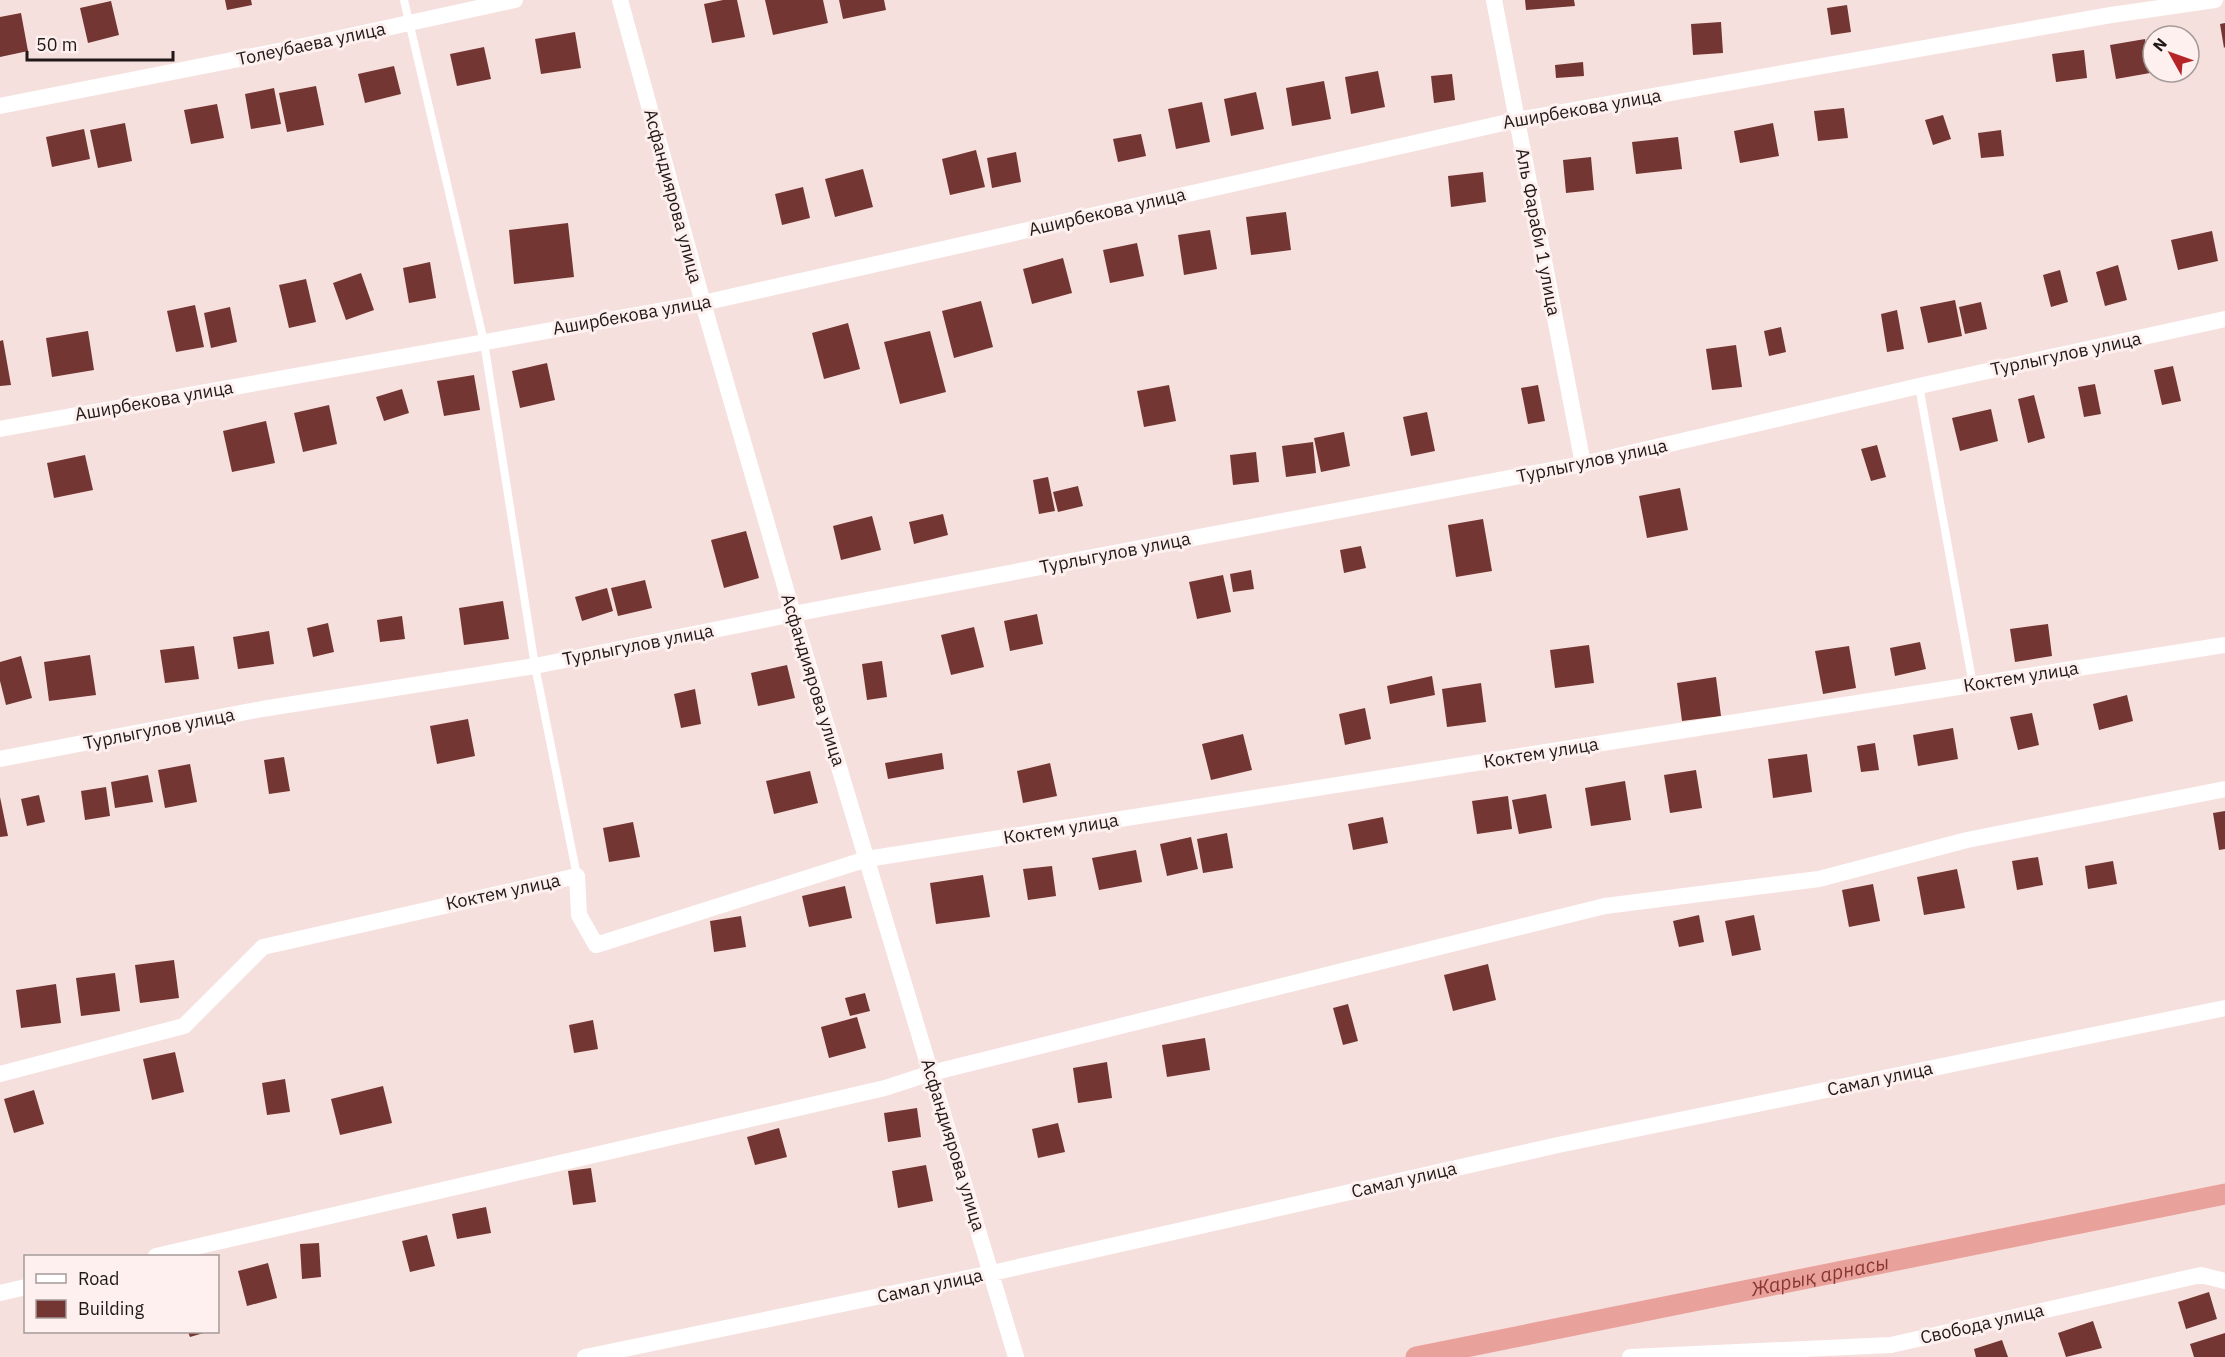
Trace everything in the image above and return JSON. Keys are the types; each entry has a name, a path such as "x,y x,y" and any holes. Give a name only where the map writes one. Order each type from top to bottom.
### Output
{"street":[{"name":"Толеубаева улица","path":"0,106 515,0"},
{"name":"Асфандиярова улица","path":"620,0 703,303 793,614 1016,1357"},
{"name":"Аль Фараби 1 улица","path":"1494,0 1582,465"},
{"name":"Аширбекова улица","path":"0,429 703,303 1517,120 2099,17 2215,0"},
{"name":"Турлыгулов улица","path":"0,759 262,709 536,666 793,614 1582,465 1919,386 2225,319"},
{"name":"Коктем улица","path":"0,1074 184,1026 263,947 577,876 579,915 596,945 867,859 2225,645"},
{"path":"165,1255 885,1088 931,1073 1605,906 1819,879 1967,840 2225,789"},
{"name":"Самал улица","path":"585,1357 992,1274 1558,1145 2225,1008"},
{"name":"Свобода улица","path":"1630,1357 1891,1345 2200,1275 2224,1280"},
{"path":"0,1293 24,1287"}],"lane":[{"path":"404,0 484,342 536,666 577,876"},
{"path":"1919,386 1972,685"}],"building":[{"path":"225,0 251,0 252,5 227,10"},
{"path":"737,0 745,37 712,43 704,4"},
{"path":"765,0 823,0 828,23 773,35"},
{"path":"839,0 884,0 886,10 843,19"},
{"path":"1525,0 1574,0 1575,6 1526,10"},
{"path":"111,1 119,35 88,43 80,8"},
{"path":"1847,5 1851,32 1831,35 1827,8"},
{"path":"21,13 28,51 0,57 0,17"},
{"path":"1721,22 1723,53 1693,55 1691,24"},
{"path":"2225,23 2225,47 2224,48 2220,24"},
{"path":"575,32 581,68 541,74 535,39"},
{"path":"2141,40 2141,75 2116,79 2110,45"},
{"path":"484,47 491,79 457,86 450,54"},
{"path":"2084,50 2087,78 2056,82 2052,54"},
{"path":"1583,62 1584,76 1556,78 1555,65"},
{"path":"394,66 401,94 365,103 358,74"},
{"path":"1378,71 1385,107 1351,114 1345,77"},
{"path":"1452,74 1455,100 1434,103 1431,76"},
{"path":"1324,81 1331,119 1292,126 1286,88"},
{"path":"316,86 324,125 287,132 279,93"},
{"path":"274,88 281,124 251,129 245,94"},
{"path":"1256,92 1264,129 1231,136 1224,99"},
{"path":"1202,102 1210,142 1176,149 1168,109"},
{"path":"217,104 224,138 191,144 184,110"},
{"path":"1844,108 1848,138 1818,141 1814,111"},
{"path":"1943,115 1951,139 1933,145 1925,120"},
{"path":"125,123 132,161 98,168 90,130"},
{"path":"1773,123 1779,156 1740,163 1734,131"},
{"path":"84,129 90,159 52,167 46,137"},
{"path":"2001,130 2004,156 1981,158 1978,133"},
{"path":"1141,134 1146,156 1118,162 1113,139"},
{"path":"1678,137 1682,169 1636,174 1632,142"},
{"path":"976,150 985,187 950,195 942,159"},
{"path":"1016,152 1021,182 992,188 987,158"},
{"path":"1591,157 1594,190 1566,193 1563,160"},
{"path":"863,169 873,207 835,217 825,179"},
{"path":"1483,172 1486,202 1451,207 1448,176"},
{"path":"803,187 810,218 782,225 775,194"},
{"path":"1286,212 1291,250 1251,255 1246,217"},
{"path":"568,223 574,277 514,284 509,230"},
{"path":"1210,230 1217,269 1184,275 1178,235"},
{"path":"2212,231 2218,261 2178,270 2171,240"},
{"path":"1137,243 1144,276 1110,283 1103,250"},
{"path":"1063,258 1072,293 1032,304 1023,269"},
{"path":"430,262 436,298 409,303 403,268"},
{"path":"2118,265 2127,300 2105,306 2096,272"},
{"path":"2060,270 2068,302 2051,307 2043,275"},
{"path":"361,273 374,310 346,320 333,283"},
{"path":"306,279 316,322 289,328 279,285"},
{"path":"1955,300 1962,336 1928,343 1920,307"},
{"path":"981,301 993,347 954,358 942,311"},
{"path":"1981,302 1987,329 1965,334 1959,307"},
{"path":"195,305 204,347 176,352 167,311"},
{"path":"230,307 237,342 211,348 204,313"},
{"path":"1897,310 1904,349 1887,352 1881,314"},
{"path":"848,323 860,369 824,379 812,333"},
{"path":"1781,327 1786,352 1769,356 1764,331"},
{"path":"88,331 94,370 52,377 46,338"},
{"path":"930,331 946,392 900,404 884,342"},
{"path":"3,340 11,385 0,386 0,341"},
{"path":"1736,345 1742,387 1712,390 1706,349"},
{"path":"547,363 555,400 520,408 512,371"},
{"path":"2173,366 2181,401 2162,405 2154,370"},
{"path":"474,375 480,410 444,416 437,381"},
{"path":"2095,384 2101,414 2084,417 2078,387"},
{"path":"1169,385 1176,421 1144,427 1137,391"},
{"path":"1538,385 1545,421 1528,424 1521,388"},
{"path":"402,389 409,413 384,421 376,397"},
{"path":"2034,395 2045,438 2028,443 2018,399"},
{"path":"329,405 337,444 303,452 294,413"},
{"path":"1991,409 1998,441 1960,451 1952,418"},
{"path":"1427,412 1435,451 1411,456 1403,417"},
{"path":"266,421 275,463 232,472 223,431"},
{"path":"1344,432 1350,466 1321,472 1314,438"},
{"path":"1313,442 1316,473 1286,477 1282,446"},
{"path":"1877,445 1886,477 1871,481 1861,449"},
{"path":"1256,452 1259,482 1233,485 1230,455"},
{"path":"85,455 93,490 54,498 47,463"},
{"path":"1048,477 1055,511 1039,514 1033,480"},
{"path":"1078,486 1083,506 1058,512 1053,492"},
{"path":"1680,488 1688,530 1647,538 1639,496"},
{"path":"943,514 948,535 914,544 909,522"},
{"path":"872,516 881,550 841,560 833,526"},
{"path":"1483,519 1492,571 1456,577 1448,525"},
{"path":"746,531 759,578 724,588 711,540"},
{"path":"1361,546 1366,568 1344,573 1340,550"},
{"path":"1251,570 1254,589 1233,592 1230,574"},
{"path":"1223,575 1231,612 1197,619 1189,582"},
{"path":"645,580 652,608 618,616 611,588"},
{"path":"607,588 613,611 582,621 575,597"},
{"path":"503,601 509,639 464,645 459,608"},
{"path":"1037,614 1043,644 1010,651 1004,621"},
{"path":"402,616 405,639 380,642 377,620"},
{"path":"328,623 334,652 313,657 307,628"},
{"path":"2048,624 2052,656 2015,662 2010,629"},
{"path":"974,627 984,667 951,675 941,635"},
{"path":"269,631 274,664 238,669 233,637"},
{"path":"1920,642 1926,669 1895,676 1890,648"},
{"path":"1589,645 1594,683 1555,688 1550,650"},
{"path":"194,646 199,679 165,683 160,650"},
{"path":"1849,646 1856,688 1823,694 1815,651"},
{"path":"90,655 96,695 49,701 44,662"},
{"path":"21,656 32,698 6,705 0,681 0,662"},
{"path":"882,661 887,697 867,700 862,664"},
{"path":"787,665 795,698 758,706 751,673"},
{"path":"1432,676 1435,695 1390,704 1387,686"},
{"path":"1716,677 1721,716 1682,721 1677,683"},
{"path":"1481,683 1486,722 1447,727 1442,689"},
{"path":"695,689 701,724 681,728 674,694"},
{"path":"2127,695 2133,721 2099,730 2093,704"},
{"path":"1365,708 1371,739 1345,745 1339,714"},
{"path":"2032,713 2039,745 2018,750 2010,717"},
{"path":"468,719 475,756 437,764 430,726"},
{"path":"1953,728 1958,759 1918,766 1913,735"},
{"path":"1243,734 1252,770 1211,780 1202,744"},
{"path":"1875,743 1879,770 1861,772 1857,746"},
{"path":"942,753 944,769 888,779 885,763"},
{"path":"1807,754 1812,792 1773,798 1768,759"},
{"path":"284,757 290,791 269,794 264,760"},
{"path":"1050,763 1057,796 1023,803 1017,771"},
{"path":"190,764 197,802 165,808 158,770"},
{"path":"1696,770 1702,808 1670,813 1664,775"},
{"path":"810,771 818,803 774,814 766,781"},
{"path":"148,775 153,802 115,808 111,782"},
{"path":"1625,781 1631,820 1591,826 1585,788"},
{"path":"106,787 110,816 85,820 81,791"},
{"path":"1546,794 1552,828 1519,834 1512,800"},
{"path":"39,795 45,822 27,826 21,799"},
{"path":"1508,796 1512,829 1477,834 1472,801"},
{"path":"0,797 8,836 0,837"},
{"path":"2225,811 2225,849 2219,850 2213,813"},
{"path":"1383,817 1388,843 1353,850 1348,824"},
{"path":"633,822 640,857 609,862 603,828"},
{"path":"1227,833 1233,868 1203,873 1197,839"},
{"path":"1191,837 1198,869 1167,876 1160,844"},
{"path":"1136,850 1142,882 1099,890 1092,858"},
{"path":"2038,857 2043,885 2017,890 2012,861"},
{"path":"2113,861 2117,884 2088,889 2085,866"},
{"path":"1052,866 1056,896 1028,900 1023,869"},
{"path":"1957,869 1965,908 1924,915 1917,877"},
{"path":"983,875 990,917 936,924 930,883"},
{"path":"1873,884 1880,921 1849,927 1842,890"},
{"path":"845,886 852,918 809,927 802,896"},
{"path":"1699,915 1704,942 1679,947 1673,921"},
{"path":"1754,915 1761,950 1732,956 1725,921"},
{"path":"741,916 746,947 714,952 710,921"},
{"path":"174,960 179,998 140,1003 135,965"},
{"path":"1488,964 1496,1000 1453,1011 1444,975"},
{"path":"115,973 120,1011 81,1016 76,978"},
{"path":"56,984 61,1023 21,1028 16,990"},
{"path":"865,993 870,1011 850,1016 845,998"},
{"path":"1348,1004 1358,1041 1343,1045 1333,1008"},
{"path":"857,1017 866,1048 829,1058 821,1027"},
{"path":"593,1020 598,1049 574,1053 569,1025"},
{"path":"1205,1038 1210,1070 1167,1077 1162,1045"},
{"path":"175,1052 184,1092 152,1100 143,1059"},
{"path":"1107,1062 1112,1098 1078,1103 1073,1068"},
{"path":"285,1079 290,1112 267,1115 262,1083"},
{"path":"383,1086 392,1123 340,1135 331,1099"},
{"path":"34,1090 44,1124 14,1133 4,1099"},
{"path":"917,1108 921,1137 888,1142 884,1113"},
{"path":"1058,1123 1065,1152 1038,1158 1032,1129"},
{"path":"779,1128 787,1157 755,1165 747,1137"},
{"path":"926,1165 933,1201 898,1208 892,1171"},
{"path":"591,1168 596,1202 573,1205 568,1171"},
{"path":"486,1207 491,1233 457,1239 452,1214"},
{"path":"427,1235 435,1266 410,1272 402,1241"},
{"path":"319,1243 321,1277 302,1279 300,1244"},
{"path":"268,1263 277,1298 247,1306 238,1271"},
{"path":"2209,1292 2217,1319 2186,1329 2178,1302"},
{"path":"2093,1321 2102,1348 2066,1357 2058,1333"},
{"path":"188,1333 204,1333 190,1337"},
{"path":"2225,1333 2225,1357 2194,1357 2190,1344"},
{"path":"2002,1340 2008,1357 1976,1357 1974,1349"}],"waterway":[{"name":"Жарық арнасы","path":"1416,1357 2225,1194"}]}
